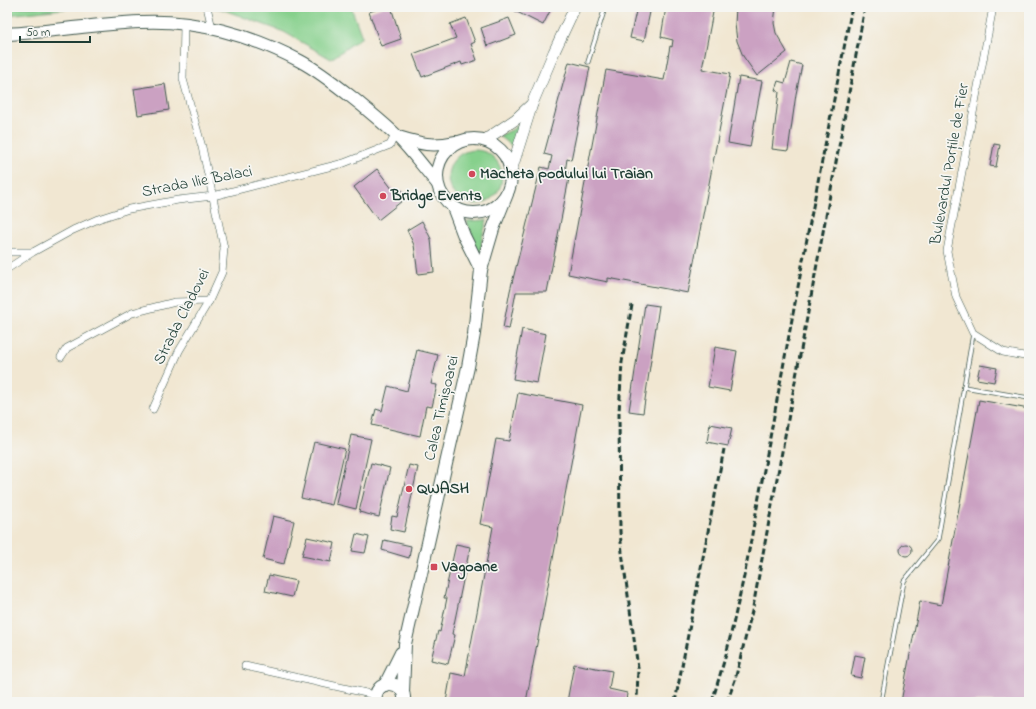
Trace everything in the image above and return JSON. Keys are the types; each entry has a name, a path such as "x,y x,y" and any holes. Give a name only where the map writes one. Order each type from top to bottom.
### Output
{"main road":[{"path":"511,170 532,104 575,7"},
{"path":"7,34 140,22 184,24 212,28 240,35 271,46 301,61 329,79 397,136 437,183"},
{"path":"485,140 516,119 532,104"},
{"path":"397,136 432,145 442,145 476,138 485,140 495,145 508,160 511,170 511,182 507,194 499,204 489,210 477,214 464,212 445,201 440,192 436,173 438,163 446,151 458,142"},
{"name":"Calea Timișoarei","path":"376,699 377,691 384,685 395,667 405,644 468,367 474,334 481,270 493,228 507,194"},
{"path":"453,207 464,236 481,270"},
{"name":"Calea Timișoarei","path":"404,697 405,644"},
{"path":"384,685 393,684 401,688 404,697"}],"street":[{"path":"207,7 212,28"},
{"name":"Bulevardul Porțile de Fier","path":"973,333 956,296 947,250 993,7"},
{"name":"Strada Cladovei","path":"153,409 179,351 209,301 222,272 224,248 202,147 183,79 184,24"},
{"name":"Strada Ilie Balaci","path":"7,269 32,252 73,230 106,216 129,209 213,196 344,163 390,145 397,136"},
{"path":"7,252 32,252"},
{"path":"61,357 66,348 132,313 176,302 209,301"},
{"path":"973,333 1003,352 1029,357"},
{"path":"245,666 376,699"}],"lane":[{"path":"588,62 604,11 607,7"},
{"path":"881,702 904,581 938,539 973,333"},
{"path":"964,387 1029,398"}],"green space":[{"path":"7,7 82,7 7,15"},
{"path":"207,7 351,7 362,37 331,59 284,32 221,9"},
{"path":"525,119 511,146 499,136 512,130"},
{"path":"470,150 480,150 490,154 498,162 502,172 502,182 498,192 490,200 480,204 470,204 460,200 452,192 448,182 448,172 452,162 460,154"},
{"path":"487,220 482,238 480,264 467,221"}],"building":[{"path":"383,7 391,7 401,39 381,46 369,12"},
{"path":"517,7 552,7 543,25 515,11"},
{"path":"637,7 651,7 644,41 630,38"},
{"path":"666,7 714,7 702,69 730,74 688,293 608,278 608,282 568,274 606,70 664,80 670,46 672,47 673,40 661,37"},
{"path":"736,7 776,7 774,23 776,33 787,52 757,76 743,56 737,41 735,24"},
{"path":"466,18 475,42 471,44 477,60 462,65 461,62 422,77 413,54 456,38 450,24"},
{"path":"509,18 516,35 487,46 481,28"},
{"path":"569,62 590,67 571,160 567,159 565,172 570,173 547,292 516,292 509,329 503,328 510,291 541,167 549,169 552,156 544,154"},
{"path":"791,62 802,65 796,94 788,151 772,149 779,92 775,90 778,81 785,83"},
{"path":"739,77 762,81 750,147 728,143"},
{"path":"165,84 169,110 138,115 134,89"},
{"path":"994,144 1000,145 996,167 990,166"},
{"name":"Bridge Events","path":"377,169 396,194 402,190 407,197 378,220 354,187"},
{"path":"422,221 431,239 434,272 418,274 414,245 407,230"},
{"path":"645,304 659,306 643,413 629,411"},
{"path":"522,329 546,334 537,383 513,379"},
{"path":"715,347 737,351 730,391 708,387"},
{"path":"417,350 438,355 431,384 437,385 432,407 426,406 420,436 372,425 376,409 382,411 388,386 407,391"},
{"path":"980,365 997,368 994,382 977,379"},
{"path":"518,393 582,405 526,702 446,702 451,673 465,676 493,527 480,524 496,439 509,441"},
{"path":"979,400 1029,409 1029,702 901,702 920,601 941,605"},
{"path":"710,424 732,428 728,446 707,442"},
{"path":"351,435 371,439 356,509 336,504"},
{"path":"314,442 345,449 332,505 301,498"},
{"path":"371,463 390,468 379,517 359,512"},
{"name":"QWASH","path":"409,465 418,467 404,532 390,529 392,516 397,517"},
{"path":"273,516 294,521 284,564 263,559"},
{"path":"356,534 369,537 365,553 352,551"},
{"path":"307,537 335,543 331,562 302,556"},
{"path":"384,540 411,546 409,558 382,550"},
{"path":"456,544 470,547 452,634 455,635 448,664 431,660 438,631 440,632 447,598 444,598"},
{"path":"904,544 908,544 912,550 908,556 904,556 900,552 900,548"},
{"path":"269,575 296,581 292,597 265,591"},
{"path":"855,655 865,657 861,678 851,676"},
{"path":"574,664 612,671 609,689 627,693 626,702 567,702"}],"railway":[{"path":"712,702 727,651 745,572 811,217 852,7"},
{"path":"727,702 735,680 753,607 865,7"},
{"path":"632,305 622,362 619,412 620,532 638,668 637,702"},
{"path":"675,702 724,449"}],"place":[{"name":"Macheta podului lui Traian","path":"472,174"},
{"name":"Bridge Events","path":"383,196"},
{"name":"QWASH","path":"409,489"},
{"name":"Vagoane","path":"434,567"}]}
